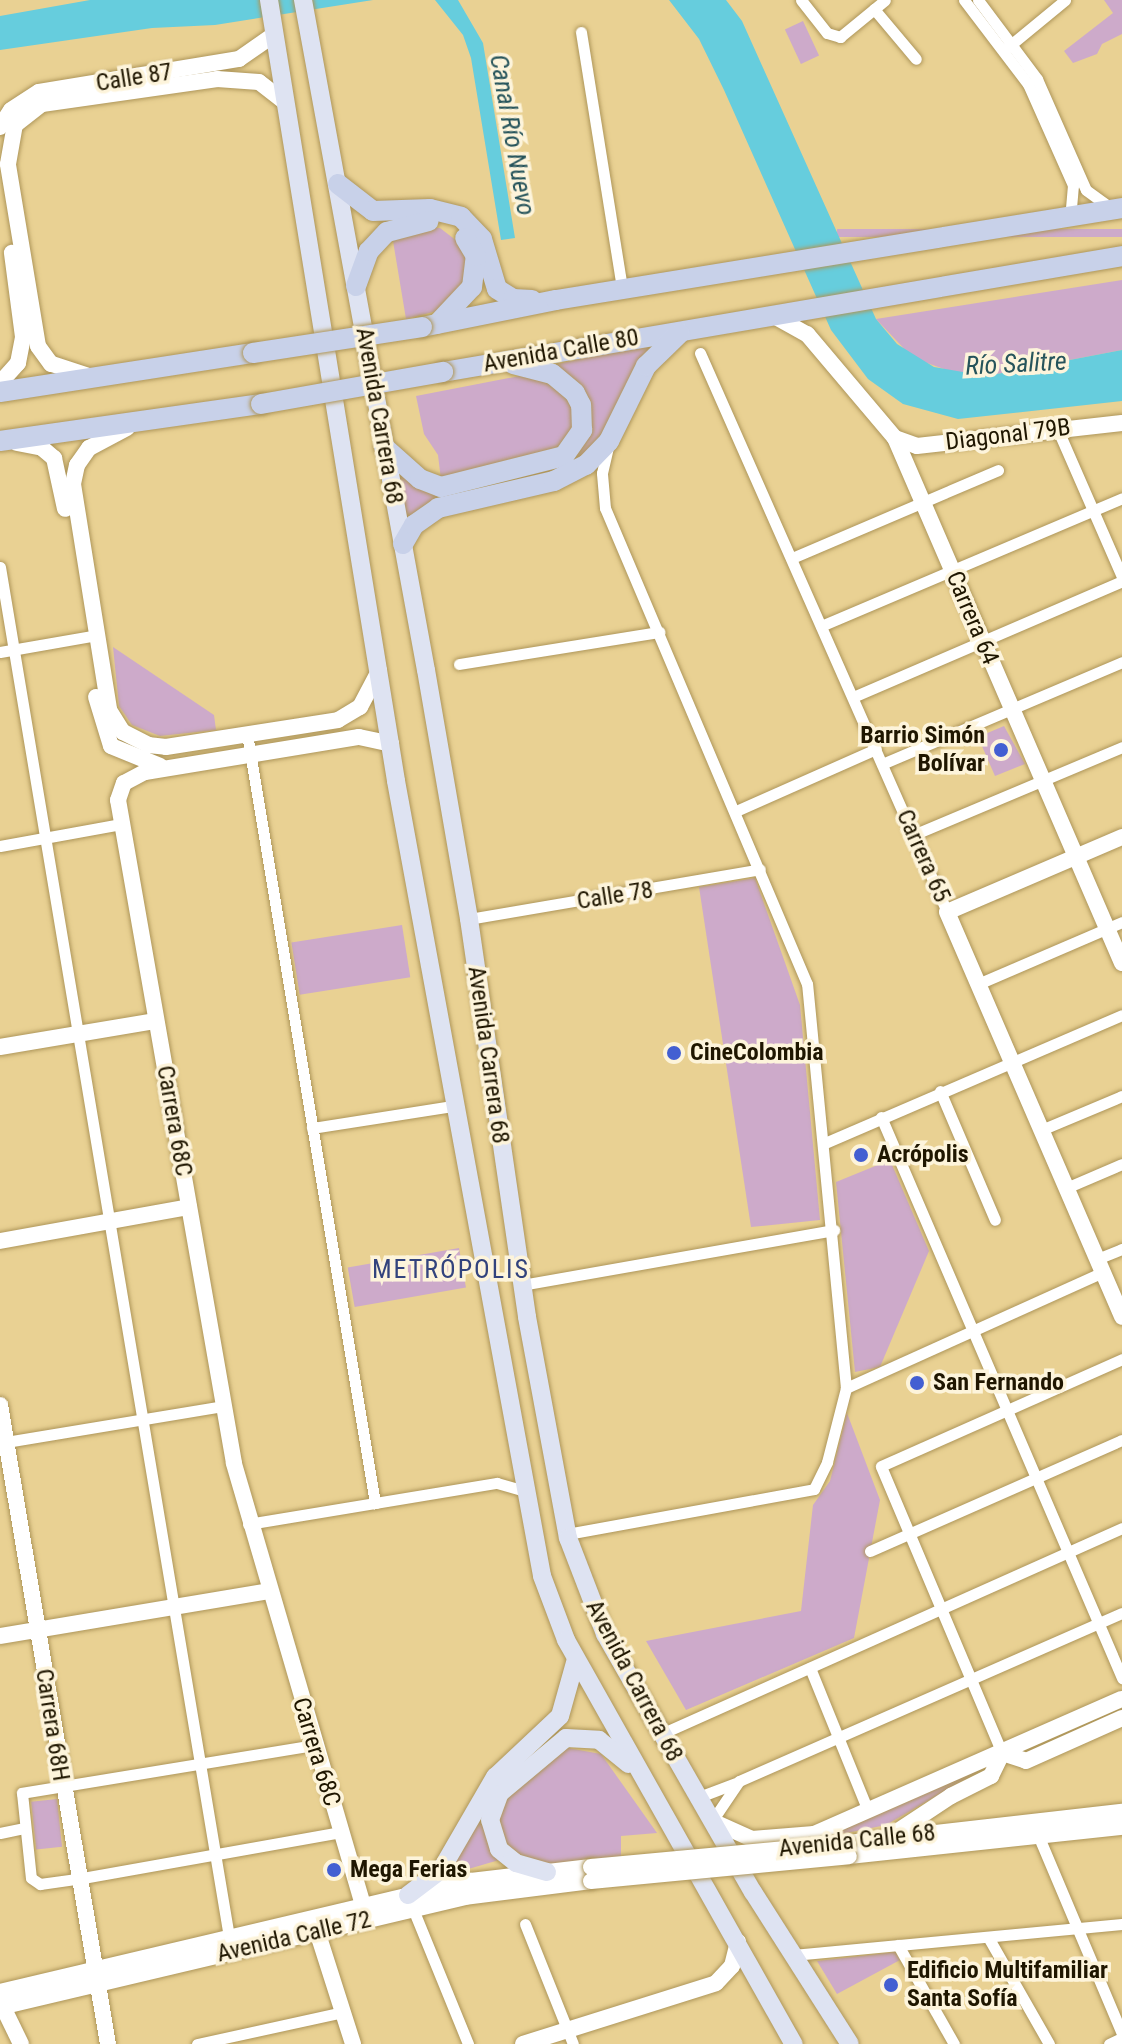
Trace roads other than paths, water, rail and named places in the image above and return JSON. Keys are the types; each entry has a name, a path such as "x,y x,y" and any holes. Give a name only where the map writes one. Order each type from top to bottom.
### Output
{"highway":[{"path":"338,184 373,211 430,209 461,217 482,239 493,282 501,293 522,300 556,300"},
{"name":"Avenida Calle 80","path":"0,392 430,326 556,300 1118,209"},
{"path":"356,286 369,251 387,232 429,221 456,229 470,245 476,272 467,295 430,326"},
{"name":"Avenida Calle 80","path":"2,441 261,404 814,306 1122,256"},
{"path":"403,544 414,525 438,508 554,481 586,465 609,441 646,366 666,341 689,328"},
{"path":"384,447 412,474 441,487 564,456 582,430 581,405 575,393 552,374 505,362"}],"main road":[{"name":"Avenida Carrera 68","path":"269,0 453,1106 525,1491 547,1592 576,1659 794,2044"},
{"name":"Avenida Carrera 68","path":"304,8 469,919 522,1285 567,1534 605,1634 712,1821 850,2044"},
{"path":"411,1902 441,1870 495,1777 560,1716 576,1659"},
{"path":"547,1872 516,1863 494,1841 493,1806 509,1782 554,1745 579,1736 606,1744 644,1778"}],"street":[{"path":"801,0 833,37 840,37 885,0"},
{"path":"964,0 1009,46"},
{"path":"978,0 1034,84 1086,190 1118,209"},
{"path":"1009,46 1065,0"},
{"path":"874,9 916,59"},
{"name":"Calle 87","path":"7,126 11,110 39,92 239,59 274,28"},
{"path":"581,32 622,289"},
{"name":"Calle 87","path":"7,126 42,104 217,79 259,82 285,102"},
{"path":"1034,84 1073,185 1070,218"},
{"path":"7,126 8,164 38,346 51,364 64,371 102,377"},
{"path":"0,175 23,337 18,363 0,383"},
{"path":"807,334 814,306"},
{"name":"Carrera 64","path":"769,314 807,334 895,438 1076,857 1115,926 1122,963"},
{"name":"Carrera 65","path":"700,353 876,749 1122,1317"},
{"name":"Diagonal 79B","path":"895,438 917,446 1122,423"},
{"path":"70,502 74,470 84,454 135,424"},
{"path":"853,697 1122,579 1057,428"},
{"path":"2,441 36,446 51,455 70,502 105,737 123,754 171,767 365,736 391,744"},
{"path":"567,1534 814,1489 827,1462 846,1388 834,1230 807,984 612,524 601,487 609,441"},
{"path":"792,558 998,470"},
{"path":"821,626 1122,498"},
{"path":"0,567 229,1937"},
{"path":"459,664 659,632"},
{"path":"92,636 109,710 123,732 148,745 166,747 347,717 360,707 379,671"},
{"path":"0,652 92,636"},
{"path":"882,764 1122,662"},
{"path":"247,734 375,1503"},
{"path":"913,835 1122,747"},
{"path":"736,811 876,749"},
{"name":"Carrera 68C","path":"171,767 145,772 124,783 118,800 121,824 224,1406 248,1524 363,1905"},
{"path":"0,846 121,824"},
{"path":"947,912 1122,837"},
{"name":"Calle 78","path":"469,919 760,869"},
{"path":"978,984 1115,926"},
{"path":"825,1143 1122,1015"},
{"path":"0,1047 156,1021"},
{"path":"940,1091 995,1220"},
{"path":"1041,1130 1122,1096"},
{"path":"312,1128 453,1106"},
{"path":"881,1117 1122,1678"},
{"path":"1066,1188 1122,1164"},
{"path":"0,1241 189,1207"},
{"path":"522,1285 834,1230"},
{"path":"846,1388 972,1331 1100,1266 1122,1249"},
{"path":"888,1838 951,1796 991,1776 1002,1753 881,1466 1122,1359"},
{"name":"Carrera 68H","path":"0,1405 3,1443 93,1977 108,2044"},
{"path":"3,1443 224,1406"},
{"path":"870,1551 911,1536 1122,1440"},
{"path":"248,1524 497,1483 525,1491"},
{"path":"661,1734 1122,1528"},
{"path":"0,1636 268,1591"},
{"path":"699,1797 972,1681 1122,1613"},
{"path":"810,1668 868,1811"},
{"path":"739,1781 712,1821 763,1839 814,1834 1122,1699"},
{"path":"1002,1753 1026,1761 1122,1718"},
{"path":"314,1745 201,1767 22,1793 23,1828 35,1883 77,1879 341,1832"},
{"name":"Avenida Calle 68","path":"849,1849 888,1838 1122,1812"},
{"name":"Avenida Calle 68","path":"591,1874 1122,1827"},
{"path":"0,1833 23,1828"},
{"path":"1038,1835 1122,2036 1109,2044"},
{"name":"Avenida Calle 72","path":"93,1977 317,1931 411,1902 547,1872 591,1874"},
{"name":"Avenida Calle 72","path":"1,2002 229,1937 363,1905 411,1902 591,1874"},
{"path":"411,1902 468,2044"},
{"path":"525,1924 570,2037"},
{"path":"793,1955 1122,1924"},
{"path":"317,1931 353,2044"},
{"path":"988,1937 1049,2044"},
{"path":"523,2044 570,2037 716,1983 732,1966 738,1942"},
{"path":"898,1945 954,2044"},
{"path":"1,2002 21,2044"},
{"path":"197,2044 343,2012"}],"water":[{"path":"90,0 373,0 215,25 152,28 0,50 0,16"},
{"path":"435,0 458,0 483,43 515,238 501,240 471,58 463,35"},
{"path":"669,0 726,0 742,21 876,319 897,344 934,367 986,376 1122,350 1122,401 958,419 903,404 868,379 831,330 699,39"}],"place":[{"name":"Barrio Simón Bolívar","path":"1001,750"},
{"name":"CineColombia","path":"674,1053"},
{"name":"Acrópolis","path":"861,1155"},
{"name":"San Fernando","path":"917,1383"},
{"name":"Mega Ferias","path":"334,1870"},
{"name":"Edificio Multifamiliar Santa Sofía","path":"891,1985"}],"district":[{"name":"METRÓPOLIS","path":"451,1270"}],"water label":[{"name":"Canal Río Nuevo","path":"512,135"},
{"name":"Río Salitre","path":"1016,364"}]}
